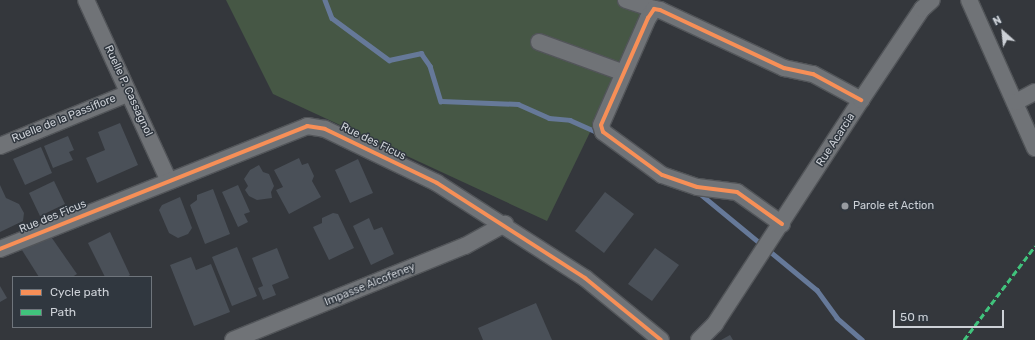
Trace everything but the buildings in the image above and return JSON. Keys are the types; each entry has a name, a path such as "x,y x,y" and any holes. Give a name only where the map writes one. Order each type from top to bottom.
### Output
{"street":[{"name":"Ruelle P. Cassagnol","path":"86,0 169,181"},
{"path":"626,0 654,9 784,68 813,74 861,100"},
{"name":"Rue Acarcia","path":"699,340 715,324 766,249 861,100 922,10 932,0"},
{"path":"968,0 1016,102 1035,148"},
{"path":"654,9 601,125 605,135 662,175 697,187 737,192 782,224"},
{"path":"539,42 624,73"},
{"path":"1016,102 1035,92"},
{"name":"Ruelle de la Passiflore","path":"0,146 129,93"},
{"name":"Rue des Ficus","path":"0,249 308,126 325,129 437,183 505,224 585,278 661,340"},
{"name":"Impasse Alcofeney","path":"233,340 465,246 505,224"}],"green space":[{"path":"226,0 654,0 547,221 273,94"}],"waterway":[{"path":"325,0 332,18 389,60 421,53 430,66 441,101 518,104 549,118 570,120 599,133"},
{"path":"698,192 817,290 837,318 862,340"}],"marked path":[{"path":"964,340 1035,246"}],"cycle path":[{"path":"782,224 737,192 697,187 662,175 603,132 601,125 648,18 654,9 660,10 784,68 813,74 861,100"},
{"path":"0,249 307,126 325,129 437,183 585,278 661,340"}],"place":[{"name":"Parole et Action","path":"845,206"}]}
